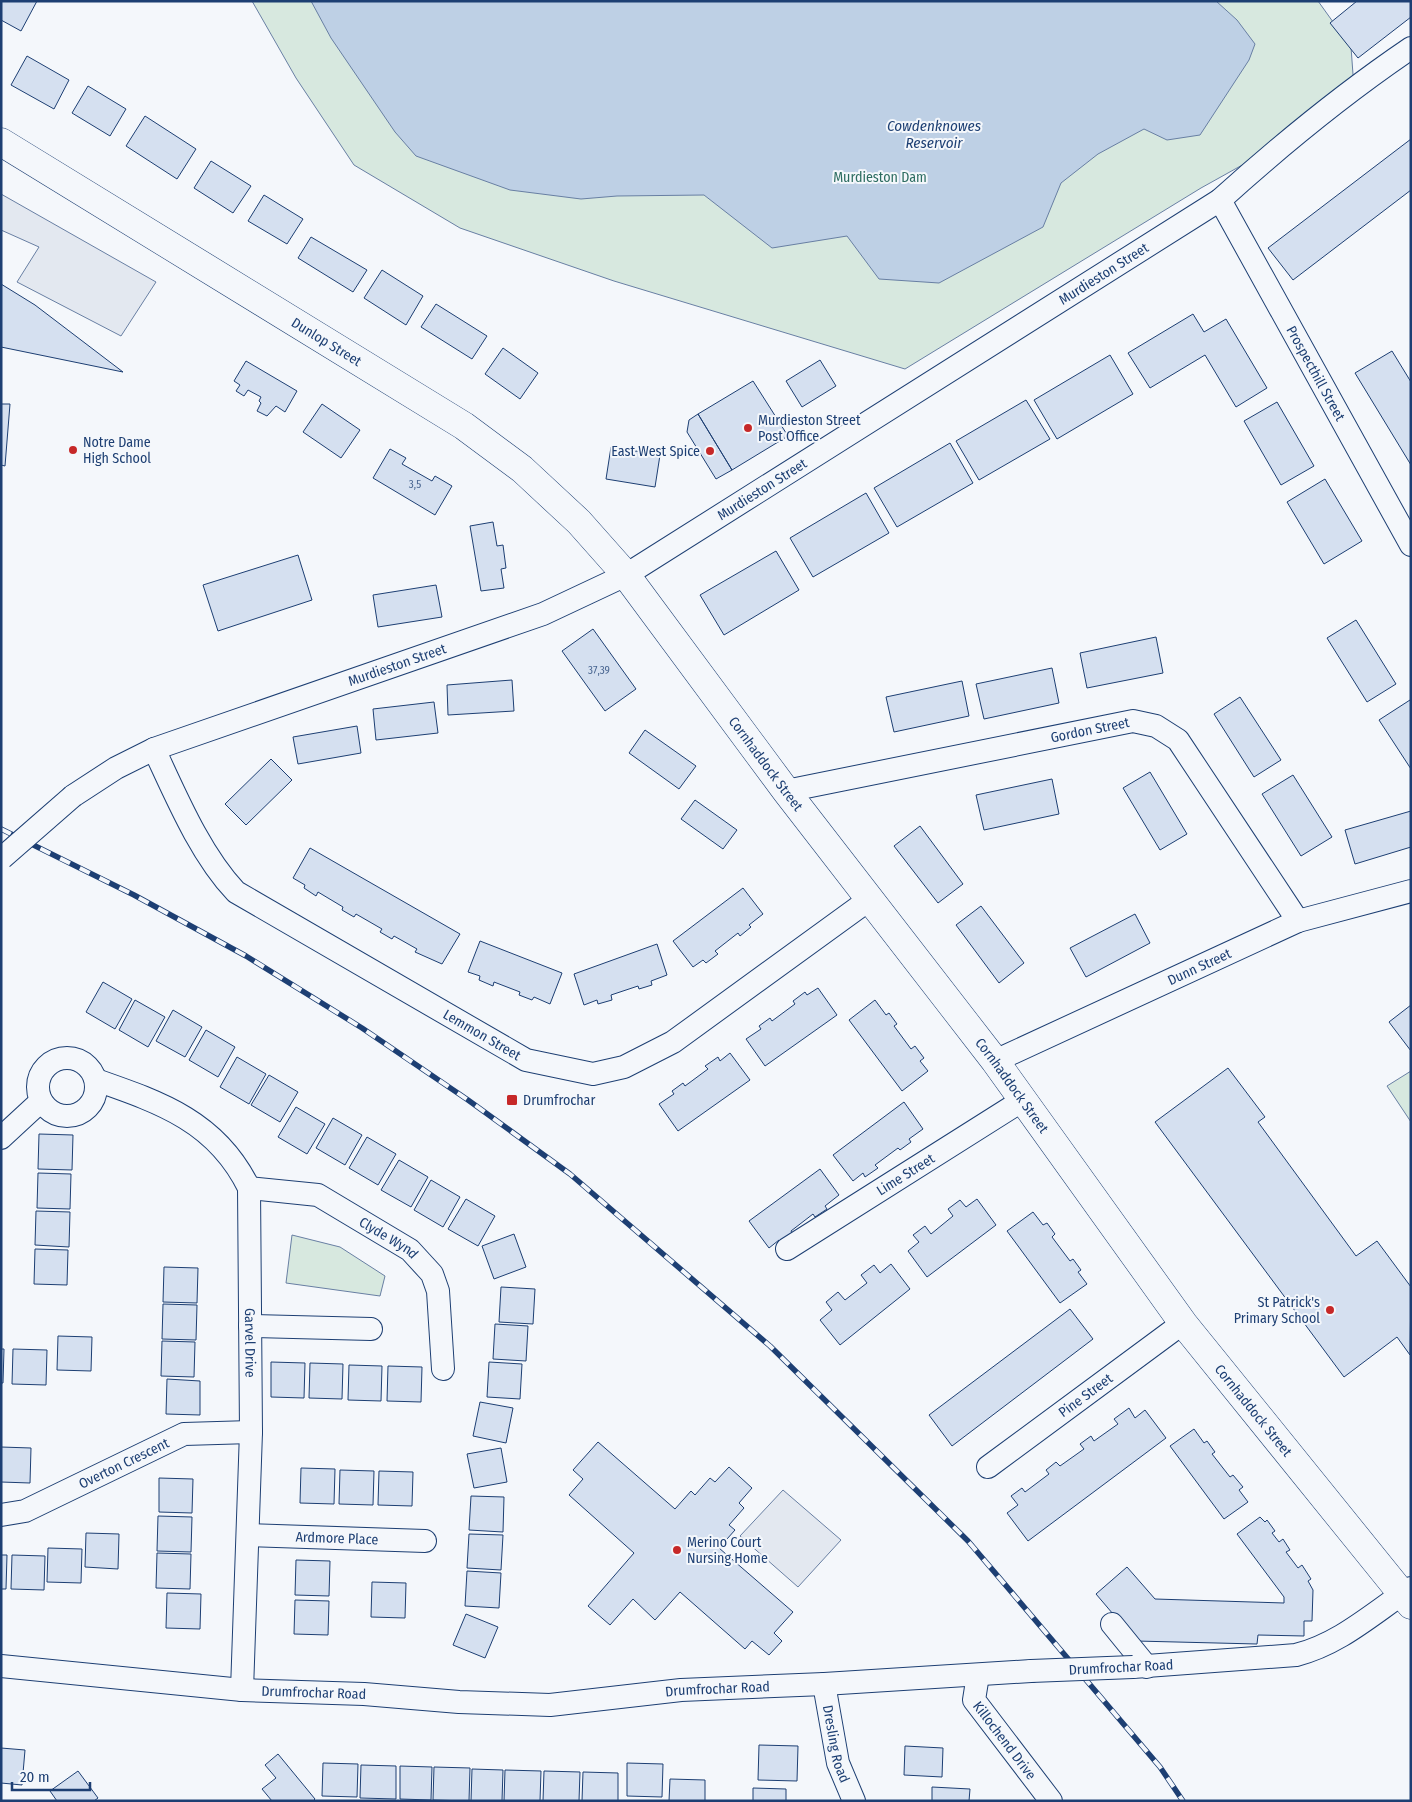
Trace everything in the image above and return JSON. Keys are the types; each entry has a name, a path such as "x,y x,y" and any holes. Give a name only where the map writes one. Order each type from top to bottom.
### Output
{"main road":[{"name":"Dunlop Street","path":"1,142 464,426 522,469 579,522 626,575"},
{"name":"Cornhaddock Street","path":"626,575 786,790 994,1061 1183,1322 1408,1596"}],"street":[{"name":"Murdieston Street","path":"2,858 73,796 116,768 154,749 543,614 626,575 1220,200 1289,139 1367,78 1411,48"},
{"name":"Prospecthill Street","path":"1220,200 1411,545"},
{"name":"Gordon Street","path":"786,790 1133,721 1156,726 1178,740 1298,921"},
{"name":"Lemmon Street","path":"154,749 186,817 226,881 236,892 526,1060 593,1074 624,1067 673,1042 870,899"},
{"name":"Dunn Street","path":"994,1061 1298,921 1411,890"},
{"path":"73,1058 81,1061 93,1072 97,1088 91,1104 78,1115 70,1116 53,1113 41,1102 37,1085 39,1077 43,1070 56,1060 73,1058"},
{"name":"Garvel Drive","path":"96,1080 187,1118 221,1145 237,1165 249,1188 251,1432 249,1534 242,1690"},
{"name":"Lime Street","path":"788,1249 1023,1100"},
{"path":"1,1138 41,1102"},
{"name":"Clyde Wynd","path":"249,1188 318,1195 410,1250 432,1274 438,1291 443,1369"},
{"name":"Pine Street","path":"988,1467 1183,1322"},
{"path":"250,1326 371,1329"},
{"name":"Overton Crescent","path":"1,1515 25,1511 184,1434 251,1432"},
{"name":"Ardmore Place","path":"249,1534 425,1541"},
{"name":"Drumfrochar Road","path":"1,1666 242,1690 364,1694 459,1702 550,1705 681,1690 1140,1667 1296,1655 1316,1650 1408,1596"},
{"path":"1112,1624 1140,1667"},
{"name":"Killochend Drive","path":"978,1675 974,1700 1050,1801"},
{"name":"Dresling Road","path":"824,1684 838,1763 854,1801"}],"green space":[{"name":"Cowdenknowes Reservoir","path":"252,1 1318,1 1351,47 1354,88 1289,139 1201,188 905,369 614,281 460,228 354,165 296,78"},
{"path":"1411,1071 1411,1122 1387,1086"},
{"path":"292,1235 340,1247 385,1276 380,1296 286,1283"}],"shaded area":[{"path":"1,194 156,282 121,336 17,282 39,247 1,230"},
{"path":"783,1490 841,1540 798,1587 740,1536"}],"water":[{"name":"Cowdenknowes Reservoir","path":"311,1 1216,1 1237,20 1255,44 1249,60 1200,135 1167,140 1144,129 1098,154 1061,183 1043,227 939,283 879,279 847,236 772,248 704,195 617,196 581,199 510,190 416,156 395,132 331,38"}],"building":[{"path":"1,1 37,1 21,31 1,20"},
{"path":"1357,1 1411,1 1411,17 1358,58 1330,23"},
{"path":"27,56 69,80 54,109 11,85"},
{"path":"88,86 126,109 110,136 72,113"},
{"path":"145,116 196,149 177,179 126,146"},
{"path":"1411,139 1411,190 1293,280 1268,248"},
{"path":"211,161 251,186 233,213 194,188"},
{"path":"264,195 303,219 287,244 248,221"},
{"path":"311,237 367,270 353,292 298,258"},
{"path":"382,270 423,296 406,325 364,298"},
{"path":"1,284 35,305 123,372 1,347"},
{"path":"436,304 487,336 472,359 421,327"},
{"path":"1193,314 1204,332 1226,319 1267,388 1236,407 1205,355 1150,388 1128,353"},
{"path":"503,348 538,373 520,399 485,374"},
{"path":"1392,351 1411,382 1411,465 1355,373"},
{"path":"1110,355 1133,394 1057,439 1034,400"},
{"path":"820,360 836,386 802,407 786,381"},
{"path":"246,361 297,391 285,412 276,406 267,416 257,411 261,403 259,401 261,397 248,390 244,396 236,391 240,385 234,381"},
{"path":"753,381 788,436 732,470 698,414"},
{"path":"1026,400 1050,439 979,480 956,441"},
{"path":"1277,402 1314,466 1281,485 1244,421"},
{"path":"1,404 10,404 5,466 1,465"},
{"path":"322,404 360,430 341,458 303,432"},
{"name":"East West Spice","path":"698,414 732,470 716,479 687,432 689,420"},
{"path":"950,443 973,483 897,527 874,488"},
{"path":"611,447 660,455 655,487 606,479"},
{"path":"390,449 406,458 402,464 432,481 435,476 452,486 435,515 373,478"},
{"path":"1325,479 1362,541 1324,564 1287,502"},
{"path":"866,493 889,533 813,577 790,538"},
{"path":"493,522 497,546 503,545 506,568 501,569 504,588 481,591 470,526"},
{"path":"776,551 799,590 724,635 700,595"},
{"path":"298,555 312,600 218,631 203,585"},
{"path":"436,585 442,617 378,627 373,595"},
{"path":"1356,620 1396,684 1367,702 1327,638"},
{"path":"593,629 636,689 605,711 562,651"},
{"path":"1156,637 1163,673 1087,688 1080,653"},
{"path":"1052,668 1059,703 984,719 976,684"},
{"path":"512,680 514,711 448,715 447,685"},
{"path":"962,681 969,716 894,732 886,697"},
{"path":"1240,697 1281,760 1254,777 1214,714"},
{"path":"1410,700 1411,702 1411,769 1379,720"},
{"path":"434,702 438,733 376,740 373,709"},
{"path":"357,726 361,753 298,764 293,737"},
{"path":"645,730 696,766 679,789 629,753"},
{"path":"271,759 292,780 246,825 225,804"},
{"path":"1150,772 1187,834 1160,850 1123,788"},
{"path":"1293,775 1332,837 1301,856 1262,794"},
{"path":"1052,779 1059,814 984,830 976,795"},
{"path":"695,800 737,830 723,849 681,819"},
{"path":"1411,811 1411,847 1355,864 1345,830"},
{"path":"920,826 963,884 938,903 894,846"},
{"path":"310,848 460,934 442,964 415,952 417,949 394,936 392,939 380,932 382,929 356,914 354,917 342,910 343,907 318,892 316,896 304,888 305,885 293,878"},
{"path":"743,888 763,914 749,925 751,927 740,936 738,933 715,951 718,954 706,963 703,960 693,967 673,941"},
{"path":"981,906 1024,963 999,983 956,925"},
{"path":"1135,914 1150,943 1086,977 1070,948"},
{"path":"480,941 562,973 550,1004 534,997 532,1000 519,995 520,992 494,982 493,986 479,980 480,976 468,972"},
{"path":"657,944 667,975 651,981 652,985 639,989 638,986 611,995 612,1000 598,1004 597,1000 584,1005 574,974"},
{"path":"103,982 132,999 115,1029 86,1012"},
{"path":"818,988 837,1015 765,1066 746,1039 761,1029 759,1026 770,1018 772,1021 795,1004 793,1001 805,992 807,995"},
{"path":"135,1000 165,1017 148,1047 119,1030"},
{"path":"875,1000 886,1015 889,1013 897,1024 894,1026 911,1049 915,1046 924,1058 920,1061 928,1071 902,1091 849,1020"},
{"path":"1411,1005 1411,1051 1389,1022"},
{"path":"173,1010 202,1027 185,1057 156,1041"},
{"path":"206,1030 235,1047 218,1077 189,1060"},
{"path":"730,1053 750,1080 678,1131 659,1104 674,1094 672,1091 683,1083 685,1086 708,1069 705,1066 718,1057 720,1061"},
{"path":"237,1057 266,1074 249,1104 220,1087"},
{"path":"1228,1068 1265,1117 1258,1122 1356,1256 1377,1241 1411,1287 1410,1355 1397,1337 1344,1377 1155,1122"},
{"path":"269,1075 298,1092 280,1122 251,1105"},
{"path":"904,1102 923,1129 909,1139 911,1142 900,1150 898,1148 875,1165 878,1168 865,1177 863,1173 853,1181 833,1155"},
{"path":"296,1107 325,1124 307,1154 278,1137"},
{"path":"333,1118 362,1135 345,1165 316,1148"},
{"path":"39,1134 73,1135 72,1170 38,1169"},
{"path":"367,1137 396,1154 378,1185 349,1168"},
{"path":"399,1160 428,1177 411,1207 381,1190"},
{"path":"820,1169 839,1195 825,1206 827,1209 815,1217 813,1214 791,1231 793,1235 781,1244 779,1240 769,1248 749,1221"},
{"path":"38,1173 71,1174 70,1209 37,1208"},
{"path":"431,1180 460,1197 443,1227 414,1210"},
{"path":"466,1199 495,1216 478,1246 448,1229"},
{"path":"977,1199 996,1225 927,1277 908,1251 919,1242 913,1235 925,1226 931,1234 953,1216 948,1209 960,1200 966,1207"},
{"path":"36,1211 70,1212 69,1247 35,1245"},
{"path":"1033,1212 1043,1225 1047,1223 1055,1234 1052,1237 1070,1261 1073,1259 1081,1270 1078,1272 1087,1284 1060,1303 1007,1231"},
{"path":"514,1234 526,1267 494,1279 482,1246"},
{"path":"35,1249 68,1250 67,1285 34,1284"},
{"path":"891,1264 910,1289 840,1345 820,1320 832,1310 826,1302 838,1292 845,1300 867,1283 861,1275 874,1265 880,1273"},
{"path":"164,1267 198,1268 197,1303 163,1302"},
{"path":"501,1287 535,1289 533,1324 499,1322"},
{"path":"163,1304 197,1305 196,1340 162,1339"},
{"path":"1070,1309 1093,1339 952,1446 929,1415"},
{"path":"495,1324 528,1326 526,1361 493,1359"},
{"path":"58,1336 92,1337 91,1371 57,1370"},
{"path":"162,1341 195,1342 194,1377 161,1376"},
{"path":"1,1349 4,1349 3,1383 1,1383"},
{"path":"13,1349 47,1350 46,1385 12,1384"},
{"path":"271,1362 305,1363 304,1398 271,1397"},
{"path":"489,1362 522,1364 520,1399 487,1397"},
{"path":"310,1363 343,1364 342,1399 309,1398"},
{"path":"349,1365 382,1366 381,1401 348,1400"},
{"path":"388,1366 422,1367 421,1402 387,1401"},
{"path":"167,1379 200,1381 200,1415 166,1414"},
{"path":"480,1402 513,1408 506,1443 473,1436"},
{"path":"1129,1408 1135,1418 1145,1410 1166,1438 1028,1541 1007,1513 1018,1505 1011,1496 1022,1488 1025,1492 1049,1474 1046,1470 1056,1462 1060,1466 1084,1449 1080,1444 1091,1436 1094,1441 1118,1424 1114,1419"},
{"path":"1194,1429 1204,1443 1207,1441 1215,1452 1212,1454 1230,1477 1233,1475 1243,1487 1239,1490 1248,1502 1224,1519 1170,1446"},
{"name":"Merino Court Nursing Home","path":"598,1442 675,1509 691,1491 695,1495 710,1478 715,1482 729,1467 752,1488 739,1503 744,1508 729,1525 735,1530 719,1548 793,1612 774,1633 782,1641 769,1655 752,1641 745,1649 680,1592 655,1620 633,1599 610,1625 588,1606 634,1553 569,1495 583,1479 573,1470"},
{"path":"1,1447 31,1448 30,1483 1,1482"},
{"path":"501,1448 507,1482 474,1488 467,1454"},
{"path":"301,1468 335,1469 334,1504 300,1503"},
{"path":"340,1470 374,1471 373,1505 339,1504"},
{"path":"379,1471 413,1472 412,1506 378,1505"},
{"path":"159,1478 193,1479 192,1513 159,1512"},
{"path":"471,1496 504,1497 503,1532 469,1530"},
{"path":"158,1516 192,1517 191,1552 157,1551"},
{"path":"1260,1517 1265,1522 1267,1520 1275,1531 1272,1533 1279,1542 1283,1539 1290,1550 1286,1552 1298,1568 1302,1565 1311,1579 1308,1581 1313,1590 1312,1621 1304,1621 1304,1636 1258,1635 1257,1644 1136,1641 1096,1594 1127,1567 1155,1599 1284,1603 1284,1597 1237,1534"},
{"path":"86,1533 119,1534 118,1569 85,1567"},
{"path":"469,1534 503,1535 501,1570 467,1568"},
{"path":"48,1548 82,1549 81,1583 47,1582"},
{"path":"157,1553 191,1554 190,1589 156,1588"},
{"path":"1,1555 7,1555 6,1589 1,1589"},
{"path":"12,1555 45,1556 44,1590 11,1589"},
{"path":"296,1560 330,1561 329,1596 295,1595"},
{"path":"467,1571 501,1573 499,1608 465,1606"},
{"path":"372,1582 406,1583 405,1618 371,1617"},
{"path":"167,1593 201,1594 200,1629 166,1628"},
{"path":"295,1600 329,1601 328,1635 294,1634"},
{"path":"466,1614 498,1627 485,1658 453,1645"},
{"path":"759,1745 798,1746 797,1781 758,1780"},
{"path":"905,1746 943,1748 942,1777 904,1775"},
{"path":"1,1748 25,1750 22,1785 1,1783"},
{"path":"278,1754 315,1799 313,1801 272,1801 262,1789 276,1778 265,1765"},
{"path":"323,1763 358,1764 357,1797 322,1796"},
{"path":"627,1763 663,1764 662,1797 627,1796"},
{"path":"361,1765 396,1766 396,1799 360,1798"},
{"path":"400,1766 432,1767 431,1800 400,1799"},
{"path":"434,1767 470,1768 469,1801 433,1800"},
{"path":"472,1769 503,1770 502,1801 471,1801"},
{"path":"505,1770 541,1771 540,1801 504,1801"},
{"path":"78,1771 98,1798 94,1801 57,1801 50,1791"},
{"path":"544,1771 580,1772 579,1801 543,1801"},
{"path":"583,1772 618,1773 618,1801 582,1801"},
{"path":"670,1779 705,1780 705,1801 669,1801"},
{"path":"932,1787 970,1789 969,1801 932,1801"},
{"path":"753,1788 786,1789 786,1801 753,1801"}],"railway":[{"path":"1,829 134,895 246,956 362,1028 468,1100 570,1174 770,1346 968,1541 1160,1767 1183,1801"}],"place":[{"name":"Murdieston Street Post Office","path":"748,428"},
{"name":"Notre Dame High School","path":"73,450"},
{"name":"East West Spice","path":"710,451"},
{"name":"Drumfrochar","path":"512,1100"},
{"name":"St Patrick's Primary School","path":"1330,1310"},
{"name":"Merino Court Nursing Home","path":"677,1550"}],"park label":[{"name":"Murdieston Dam","path":"880,177"}]}
